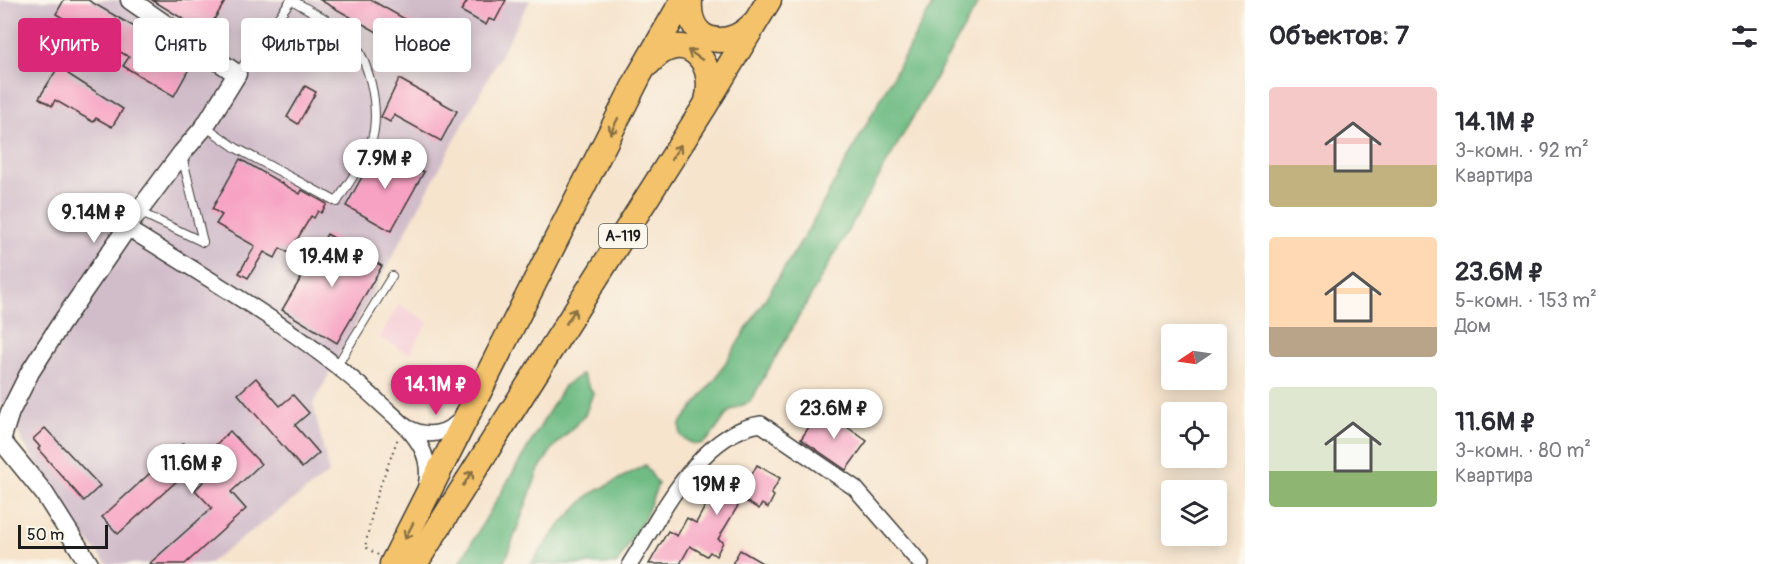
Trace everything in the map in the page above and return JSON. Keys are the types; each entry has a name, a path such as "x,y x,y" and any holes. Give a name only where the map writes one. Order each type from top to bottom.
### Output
{"highway":[{"path":"387,560 423,504 640,74 683,0"},
{"path":"690,0 689,14 696,29 709,39 725,41 742,35 765,8"},
{"name":"А-119","path":"415,564 765,8"},
{"path":"640,74 663,51 676,48 690,50 701,57 709,69 711,86 705,106"}],"street":[{"path":"89,564 44,493 1,439 10,412 30,372 138,212 205,126 237,74 130,0"},
{"path":"127,228 230,292 366,389 404,425 421,447 429,468 423,504"},
{"path":"404,425 417,433 437,434 449,429 468,411"},
{"path":"630,564 676,492 701,459 727,436 761,424 855,488 921,564"}],"lane":[{"path":"205,126 236,147 337,202 371,144 374,94 363,56 344,32 291,0 237,74"},
{"path":"138,212 203,242 182,153"},
{"path":"336,367 392,276"}],"path":[{"path":"387,560 365,547 375,500 404,425"}],"shaded area":[{"path":"0,0 530,0 313,404 329,473 208,564 107,564 64,512 0,402"},
{"path":"399,304 428,322 409,354 379,337"}],"green space":[{"path":"935,0 980,0 750,402 729,412 709,439 703,443 689,442 680,435 680,424 716,378 808,230"},
{"path":"582,374 593,393 585,415 553,448 539,469 502,564 459,564 564,386"},
{"path":"645,465 658,484 646,515 617,564 531,564 559,526 589,495"}],"building":[{"path":"64,0 88,0 119,18 63,18 56,14"},
{"path":"152,0 226,0 215,18 181,18"},
{"path":"320,0 371,0 403,18 373,18 373,30 361,23 361,18 352,18"},
{"path":"468,0 506,0 495,21 489,19 486,25 461,11"},
{"path":"121,19 133,26 133,72 123,66 129,57 121,52"},
{"path":"55,72 69,72 68,74 123,109 112,127 96,118 93,122 55,100 52,106 39,98"},
{"path":"133,72 187,72 174,96"},
{"path":"399,79 457,111 441,141 394,115 390,122 381,117"},
{"path":"305,86 316,92 298,124 287,117"},
{"path":"384,150 424,172 391,231 346,206 373,157 378,160"},
{"path":"240,159 300,194 302,190 327,204 321,213 318,211 314,218 311,216 289,253 280,248 275,258 264,252 248,278 239,273 255,246 216,224 222,215 212,209"},
{"path":"327,234 382,266 337,343 282,310"},
{"path":"256,378 280,406 293,395 309,413 295,425 319,453 302,468 238,394"},
{"path":"821,409 867,441 846,470 801,439"},
{"path":"45,428 100,486 84,501 38,449 40,447 33,439"},
{"path":"230,431 261,464 231,492 246,509 185,564 149,564 212,508 195,490 210,475 198,462 118,534 102,517 183,443 199,461"},
{"path":"757,465 780,478 771,494 774,496 768,508 762,504 759,509 742,499 718,539 723,542 716,556 710,552 707,556 690,546 680,564 649,564 668,531 677,536 687,518 696,523 719,481 729,487 739,469 751,476"},
{"path":"740,550 764,564 732,564"}]}
